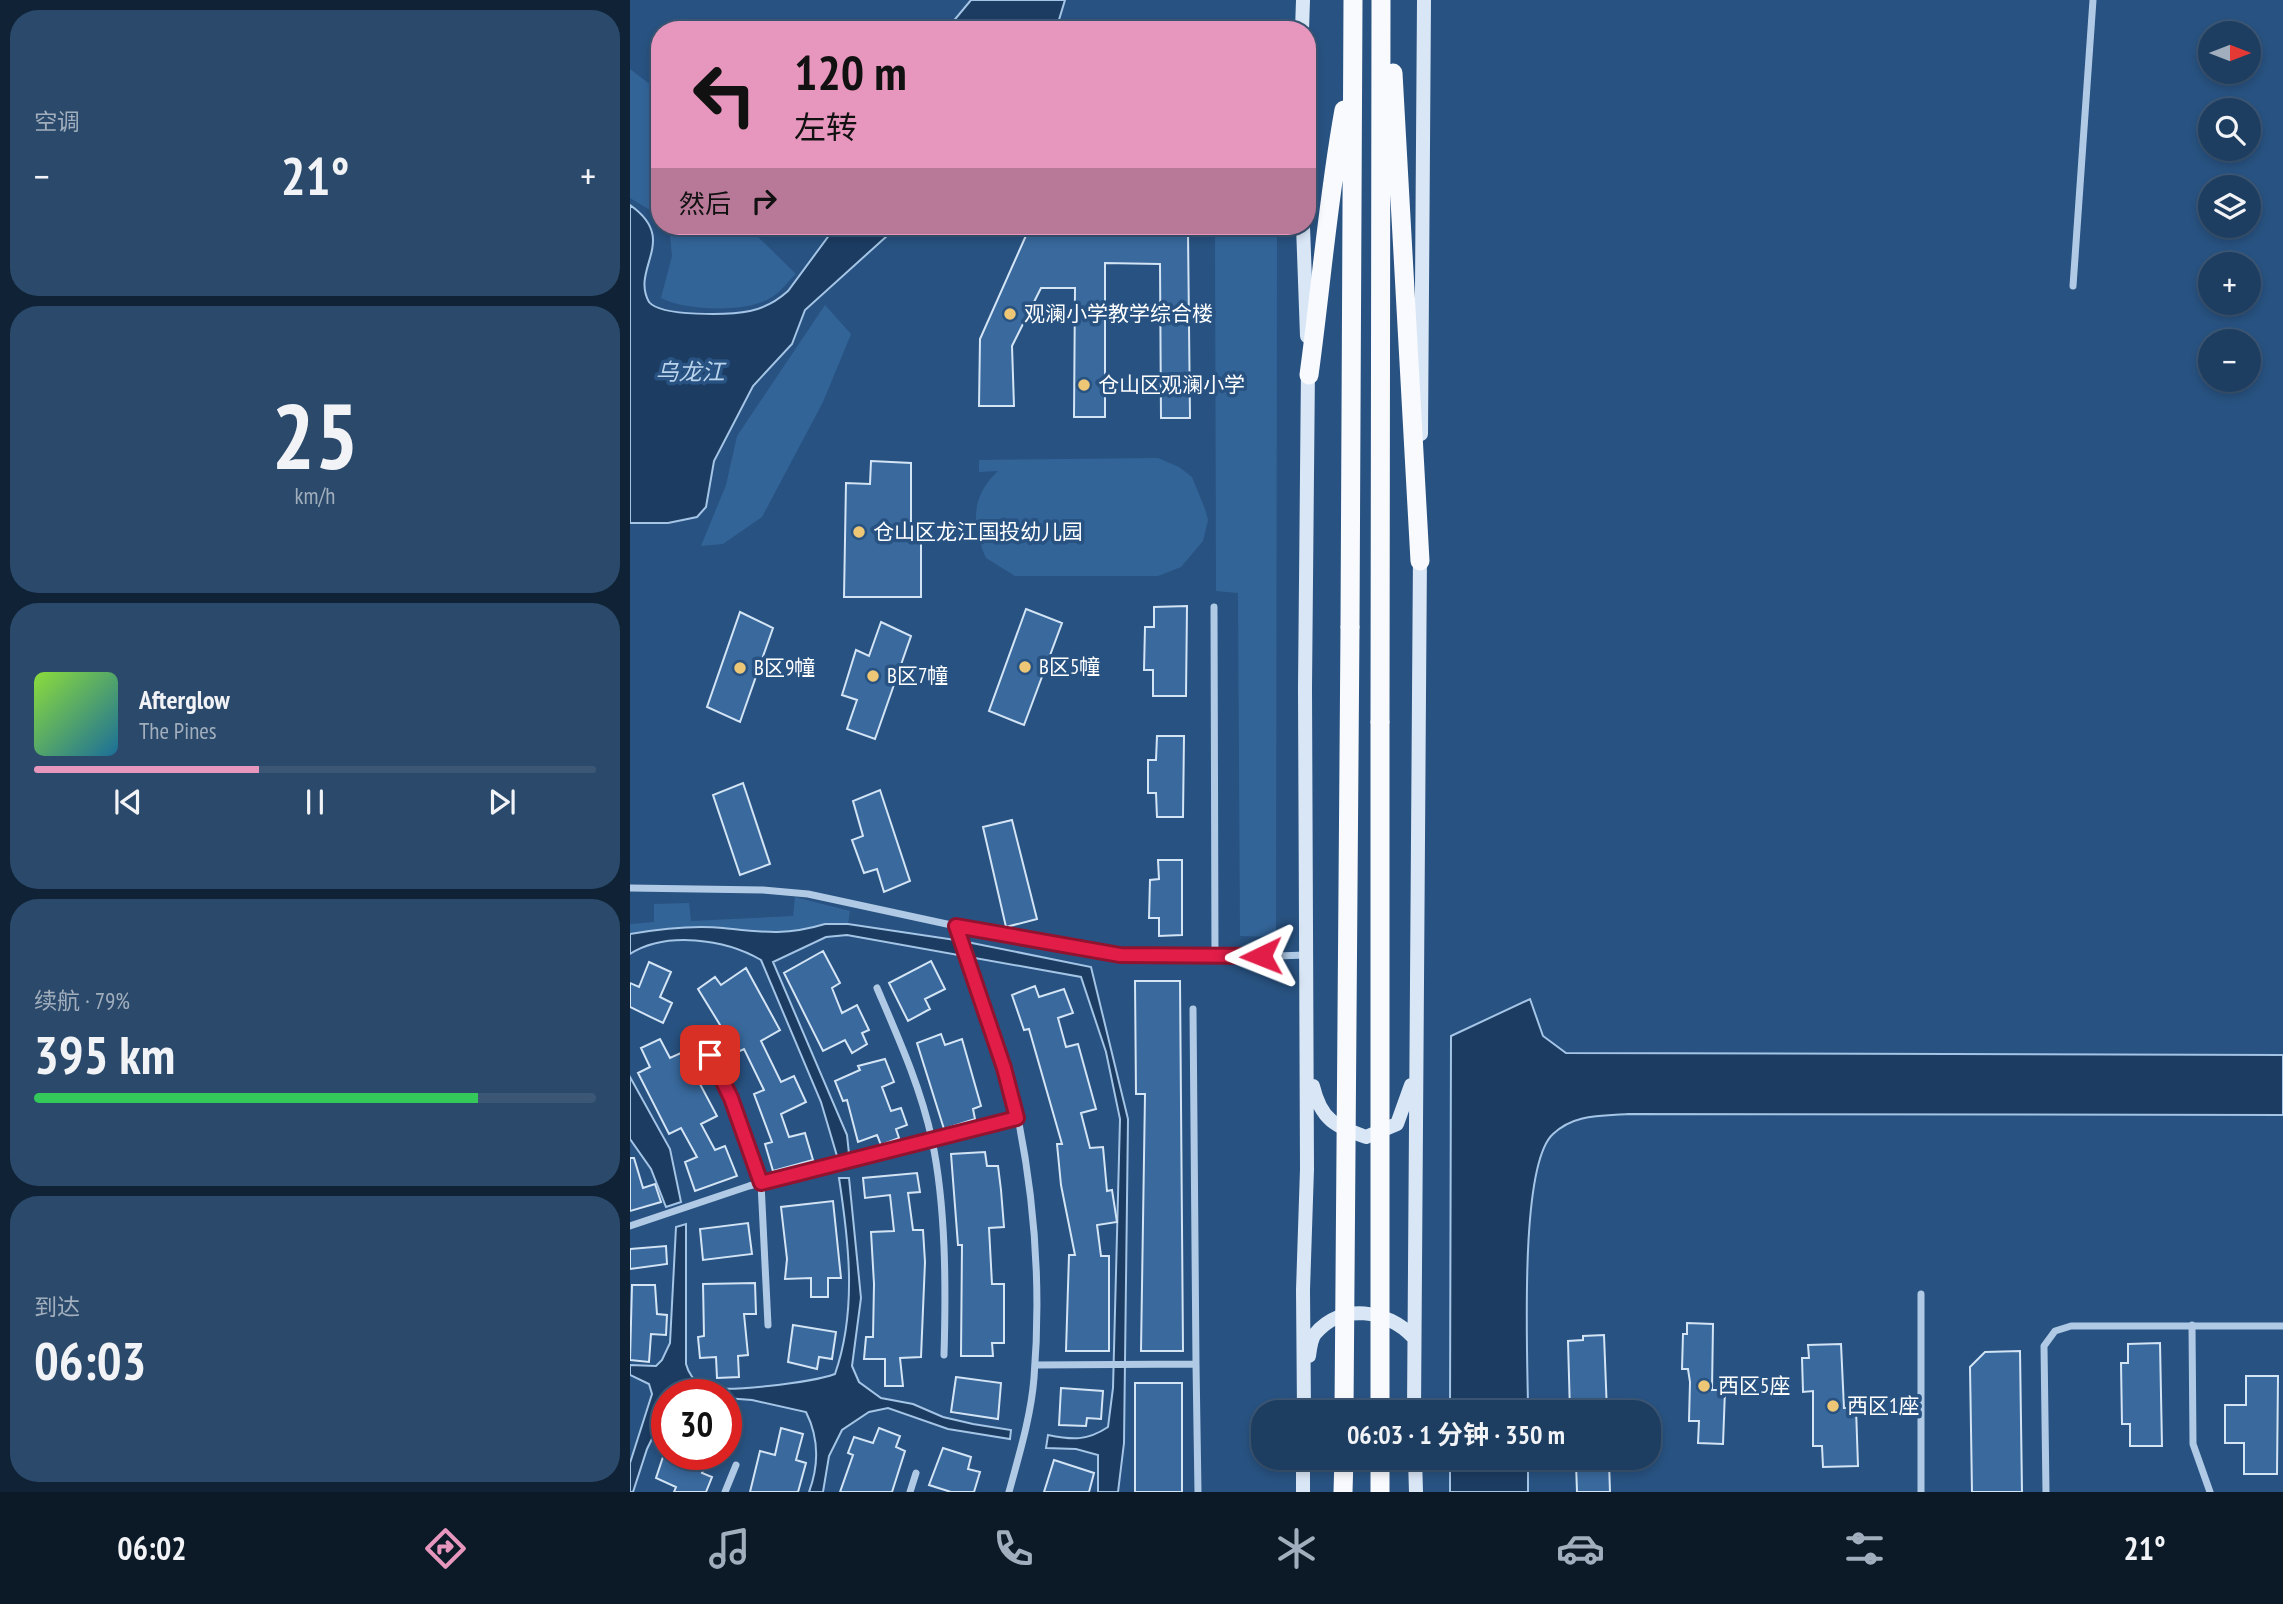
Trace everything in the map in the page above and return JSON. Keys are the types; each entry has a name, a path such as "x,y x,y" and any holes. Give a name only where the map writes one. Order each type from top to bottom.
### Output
{"highway":[{"path":"1344,1400 1353,0"},
{"path":"1380,1400 1381,0"},
{"path":"1390,0 1420,561"},
{"path":"1309,375 1320,294 1328,200 1353,58"},
{"path":"1343,1492 1344,1470"},
{"path":"1380,1470 1380,1492"}],"main road":[{"path":"1302,21 1303,0"},
{"path":"1414,1400 1424,0"},
{"path":"1303,235 1309,375 1304,1400"},
{"path":"1307,1057 1318,1106 1337,1127 1366,1137 1397,1124 1409,1098 1417,1055"},
{"path":"1304,1376 1313,1336 1333,1319 1369,1311 1402,1324 1413,1337"},
{"path":"1303,1470 1303,1492"},
{"path":"1415,1470 1416,1492"}],"street":[{"path":"2073,286 2093,0"},
{"path":"1214,607 1215,958"},
{"path":"630,888 763,890 808,894 956,926 1120,955 1215,958 1306,955"},
{"path":"956,926 1004,1068 1017,1118 1033,1227 1037,1294 1035,1365 1023,1441 1009,1492"},
{"path":"877,988 898,1037 932,1140 946,1300 944,1355"},
{"path":"1194,1009 1198,1492"},
{"path":"699,1033 731,1098 761,1183 768,1325"},
{"path":"630,1226 761,1183 1017,1118"},
{"path":"1921,1294 1921,1492"},
{"path":"2192,1325 2193,1444 2210,1492"},
{"path":"2046,1492 2044,1346 2055,1331 2071,1326 2283,1326"},
{"path":"1035,1365 1196,1363"},
{"path":"725,1492 734,1470"},
{"path":"910,1492 916,1473"}],"shaded area":[{"path":"630,69 651,85 651,211 630,198"},
{"path":"670,235 756,235 796,274 775,295 748,306 686,306 661,298 672,256"},
{"path":"1215,235 1277,235 1276,937 1240,936 1238,593 1216,591"},
{"path":"825,305 851,334 823,402 762,517 723,544 701,546 726,485 737,436"},
{"path":"1158,458 1179,467 1192,477 1208,520 1203,541 1181,567 1158,576 1015,576 986,558 978,534 976,512 982,491 998,471 979,472 979,460"},
{"path":"795,897 850,911 848,924 824,924 796,932 774,934 723,928 630,934 630,924 654,922 654,904 689,903 691,921 793,916"}],"water":[{"path":"971,0 1065,0 1059,21 954,21"},
{"name":"乌龙江","path":"630,205 644,218 651,230 653,242 645,277 649,302 667,310 697,314 750,311 775,300 788,291 829,235 888,235 805,310 792,344 753,386 714,461 706,507 697,517 668,523 630,523"},
{"path":"825,924 848,924 962,941 1091,967 1128,1119 1124,1443 1118,1492 1098,1492 1098,1455 1076,1449 1046,1448 1048,1435 1079,1438 1093,1435 1108,1427 1113,1388 1120,1119 1106,1052 1081,977 847,935 826,937 773,962 847,1135 849,1154 837,1156 821,1102 761,960 730,947 696,940 661,942 630,954 630,934 641,932 700,927 785,932"},
{"path":"1530,999 1543,1036 1566,1053 2283,1055 2283,1115 1628,1114 1579,1119 1553,1134 1542,1153 1534,1184 1527,1266 1528,1400 1450,1400 1451,1036"},
{"path":"630,1077 670,1149 681,1202 666,1207 651,1169 630,1139"},
{"path":"839,1178 849,1178 861,1298 852,1366 859,1382 881,1398 913,1404 943,1417 1011,1430 1010,1439 948,1429 888,1408 869,1412 842,1430 829,1456 823,1492 809,1492 815,1472 816,1452 806,1412 742,1399 742,1388 835,1374 842,1350 849,1301 846,1227"},
{"path":"686,1224 686,1364 695,1379 651,1379 651,1391 649,1384 630,1375 630,1365 656,1366 670,1343 676,1227"},
{"path":"651,1397 651,1441 633,1492 630,1492 630,1463"},
{"path":"1450,1470 1528,1470 1528,1492 1450,1492"}],"building":[{"name":"观澜小学教学综合楼","path":"1026,235 1188,235 1190,418 1161,418 1160,264 1105,263 1105,417 1074,417 1075,288 1041,288 1012,346 1014,406 979,406 980,339"},
{"path":"871,461 911,463 911,533 921,533 921,597 844,597 846,483 870,484"},
{"path":"1187,606 1186,696 1153,696 1153,670 1144,670 1145,627 1154,627 1154,607"},
{"name":"B区5幢","path":"1026,609 1062,623 1024,725 989,711"},
{"name":"B区9幢","path":"740,612 773,628 740,722 707,707"},
{"name":"B区7幢","path":"881,622 911,636 875,739 847,729 857,700 842,695 856,650 869,656"},
{"path":"1157,736 1184,736 1183,817 1157,817 1156,793 1148,793 1148,760 1156,760"},
{"path":"743,783 770,864 740,875 713,795"},
{"path":"880,790 910,881 884,892 877,869 864,873 852,840 863,836 853,801"},
{"path":"1012,820 1037,919 1006,927 983,827"},
{"path":"1158,860 1182,860 1182,935 1159,936 1159,918 1149,918 1150,880 1159,879"},
{"path":"823,951 840,983 832,988 842,1013 857,1005 869,1030 862,1033 867,1044 852,1053 845,1040 823,1051 784,973"},
{"path":"931,961 945,989 925,999 930,1009 908,1021 889,983"},
{"path":"649,962 671,972 660,997 672,1003 663,1023 630,1007 630,983 639,987"},
{"path":"746,968 780,1030 761,1041 781,1082 794,1076 806,1102 781,1114 789,1137 805,1133 813,1160 773,1171 765,1144 772,1142 754,1094 764,1090 744,1049 731,1055 721,1035 725,1033 698,989 715,977 721,985"},
{"path":"1135,981 1180,981 1183,1351 1141,1351 1145,1094 1136,1094"},
{"path":"1035,986 1039,997 1064,989 1073,1013 1058,1018 1066,1047 1078,1044 1096,1109 1081,1113 1090,1148 1103,1147 1107,1191 1112,1190 1117,1222 1097,1225 1101,1256 1109,1256 1109,1351 1066,1351 1069,1255 1075,1255 1061,1185 1057,1144 1062,1144 1029,1029 1024,1030 1012,995"},
{"path":"941,1034 945,1045 962,1039 981,1106 973,1109 975,1119 944,1129 917,1043"},
{"path":"660,1039 670,1058 683,1052 717,1116 701,1124 715,1150 725,1146 737,1176 695,1191 685,1162 697,1157 681,1128 669,1134 638,1073 650,1067 641,1048"},
{"path":"885,1059 894,1082 882,1087 891,1111 901,1108 907,1125 896,1129 899,1138 881,1145 877,1135 858,1142 847,1100 843,1101 835,1081 860,1070 858,1066"},
{"path":"985,1152 987,1166 998,1166 1001,1190 1004,1227 989,1228 992,1284 1004,1284 1004,1343 992,1343 993,1356 961,1356 962,1245 958,1245 951,1154"},
{"path":"630,1158 634,1158 643,1188 655,1184 661,1202 630,1211"},
{"path":"917,1173 920,1192 908,1193 913,1230 923,1230 925,1262 921,1357 900,1358 903,1386 885,1386 885,1359 864,1359 866,1337 873,1337 871,1232 894,1231 890,1195 865,1198 863,1178"},
{"path":"833,1201 841,1278 828,1278 828,1297 811,1297 811,1278 785,1279 787,1259 781,1207"},
{"path":"748,1223 752,1254 703,1260 700,1229"},
{"path":"666,1246 667,1264 630,1269 630,1249"},
{"path":"755,1283 756,1314 744,1314 748,1355 738,1356 739,1377 717,1378 716,1357 700,1358 698,1337 704,1336 703,1284"},
{"path":"632,1285 655,1285 657,1314 667,1315 666,1335 651,1334 649,1362 630,1360"},
{"name":"西区5座","path":"1687,1323 1713,1324 1712,1390 1725,1390 1723,1444 1698,1443 1699,1421 1689,1421 1690,1382 1688,1369 1682,1369 1683,1334 1687,1334"},
{"path":"793,1325 836,1332 832,1359 819,1357 817,1369 788,1362"},
{"path":"1604,1335 1607,1400 1570,1400 1568,1341 1583,1340 1583,1336"},
{"path":"2160,1343 2162,1446 2130,1446 2130,1424 2122,1424 2121,1363 2128,1363 2128,1344"},
{"name":"西区1座","path":"1841,1344 1844,1408 1856,1408 1858,1466 1823,1467 1822,1446 1813,1446 1813,1391 1803,1392 1802,1358 1809,1358 1808,1345"},
{"path":"2020,1351 2022,1492 1972,1492 1970,1367 1985,1352"},
{"path":"2246,1376 2278,1376 2277,1474 2244,1474 2244,1443 2225,1443 2225,1405 2246,1405"},
{"path":"956,1377 1001,1383 998,1419 951,1412"},
{"path":"1135,1383 1182,1383 1182,1492 1135,1492"},
{"path":"1061,1388 1103,1391 1101,1419 1087,1418 1086,1426 1059,1425"},
{"path":"781,1428 803,1434 796,1460 806,1463 798,1492 750,1492 760,1451 775,1455"},
{"path":"879,1428 900,1436 896,1447 905,1451 892,1492 840,1492 853,1455 848,1453 854,1437 873,1443"},
{"path":"943,1448 971,1457 968,1469 980,1472 974,1492 951,1492 929,1485"},
{"path":"1054,1460 1094,1473 1089,1492 1044,1492"},
{"path":"659,1470 703,1470 702,1473 712,1477 706,1492 674,1492 676,1487 656,1478"},
{"path":"1576,1470 1609,1470 1610,1492 1577,1492"}],"place":[{"name":"观澜小学教学综合楼","path":"1010,314"},
{"name":"仓山区观澜小学","path":"1084,385"},
{"name":"仓山区龙江国投幼儿园","path":"859,532"},
{"name":"B区5幢","path":"1025,667"},
{"name":"B区9幢","path":"740,668"},
{"name":"B区7幢","path":"873,676"},
{"name":"西区5座","path":"1704,1386"},
{"name":"西区1座","path":"1833,1406"}],"route":[{"path":"710,1055 731,1098 761,1183 1017,1118 1004,1068 956,926 1120,955 1215,958 1261,956"}]}
